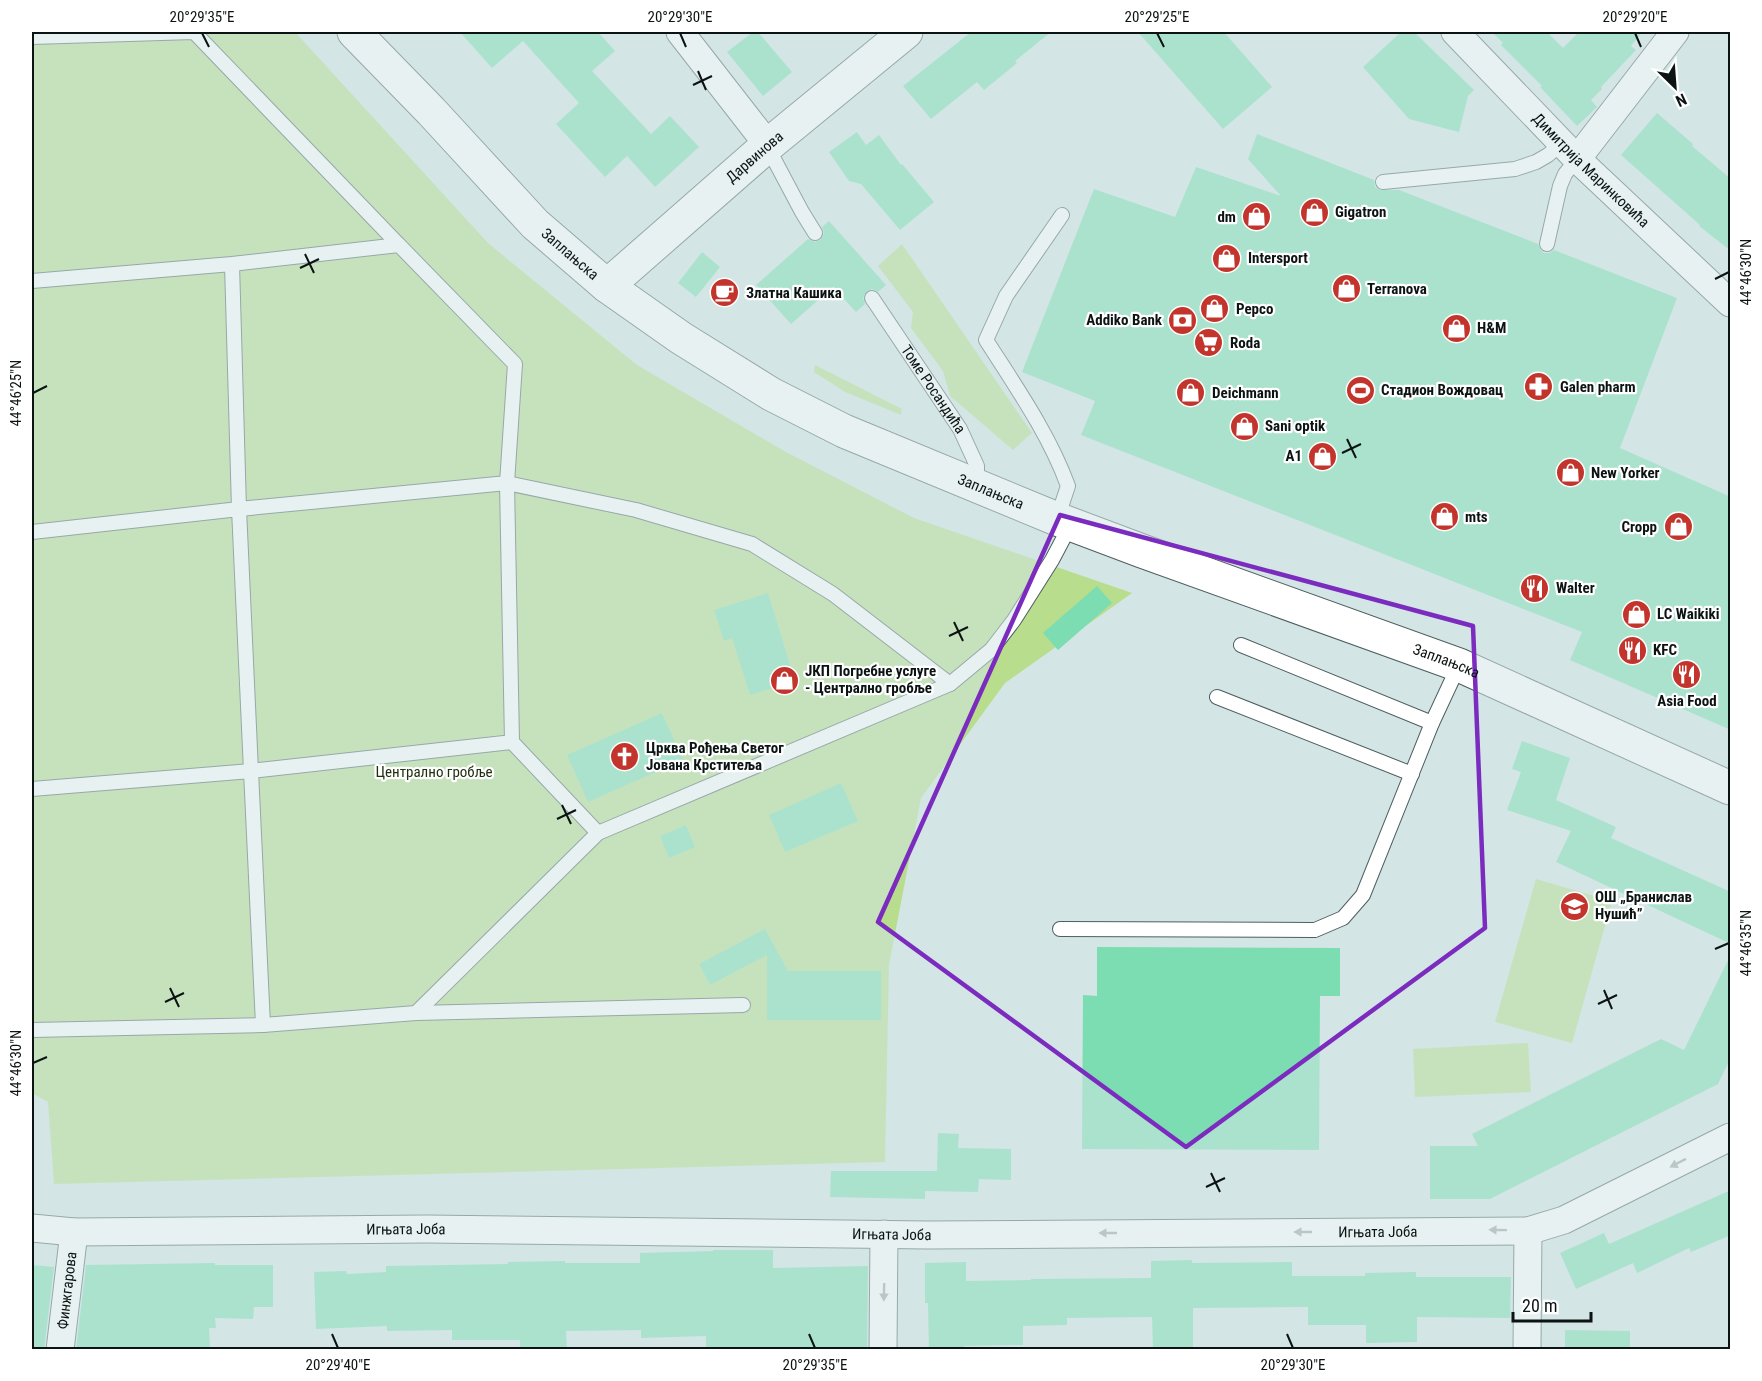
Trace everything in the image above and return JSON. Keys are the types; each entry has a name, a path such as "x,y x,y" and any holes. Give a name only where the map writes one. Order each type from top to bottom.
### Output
{"main road":[{"name":"Заплањска","path":"354,32 431,111 535,224 607,286 681,338 771,394 844,431 1064,521 1459,665 1731,788"},
{"name":"Дарвинова","path":"607,286 767,146 906,32"}],"street":[{"name":"Димитрија Маринковића","path":"1455,32 1570,151 1731,303"},
{"path":"1570,151 1674,32"},
{"path":"688,34 767,146"},
{"name":"Игњата Јоба","path":"32,1228 74,1232 426,1229 928,1235 1528,1231 1564,1220 1731,1137"},
{"path":"1527,1350 1528,1231"},
{"name":"Финжгарова","path":"60,1350 74,1232"},
{"path":"883,1350 884,1234"}],"lane":[{"path":"32,38 194,32 515,364 507,483 512,741 598,833"},
{"path":"767,146 801,212 815,233"},
{"path":"1383,182 1515,169 1548,155 1570,151 1547,244"},
{"path":"416,1013 598,833 950,684 991,650 1014,620 1052,560 1064,521 1068,486 1062,469 1032,411 986,340 1005,296 1062,215"},
{"path":"32,281 232,264 399,244"},
{"path":"232,264 238,509 263,1024"},
{"name":"Томе Росандића","path":"872,298 960,429 977,466 977,486"},
{"path":"32,532 507,483 636,510 752,544 833,594 950,684"},
{"path":"1241,645 1432,723"},
{"path":"1060,929 1316,930 1342,918 1363,895 1432,723 1459,665"},
{"path":"1217,697 1412,774"},
{"path":"32,789 251,771 512,741"},
{"path":"32,1030 263,1024 416,1013 743,1005"}],"highlighted area":[{"path":"1060,515 1473,626 1485,928 1186,1147 878,922"}],"green space":[{"name":"Централно гробље","path":"32,32 295,32 488,243 637,365 786,452 914,518 1132,593 1005,683 921,798 889,965 885,1162 54,1184 48,1102 32,1093"},
{"path":"902,244 1032,433 1013,450 950,396 943,371 911,328 913,312 878,266"},
{"path":"815,365 902,409 901,415 845,392 814,372"},
{"path":"1536,879 1612,901 1572,1043 1495,1022"},
{"path":"1528,1043 1531,1092 1415,1097 1413,1049"}],"building":[{"path":"460,32 598,32 615,51 592,71 651,134 670,116 699,147 655,187 627,156 605,177 556,124 579,103 523,41 492,68"},
{"path":"753,32 758,32 792,72 763,96 727,52"},
{"path":"971,32 1051,32 984,90 977,82 931,119 903,86"},
{"path":"1138,32 1224,32 1272,87 1223,129"},
{"path":"1401,32 1414,32 1474,90 1468,96 1459,132 1409,119 1363,67"},
{"path":"1492,32 1547,32 1563,48 1579,32 1642,32 1631,46 1636,50 1591,100 1597,107 1577,126 1540,87 1542,86 1501,45 1503,43"},
{"path":"1657,113 1731,179 1731,251 1699,226 1621,155"},
{"path":"857,132 866,145 879,135 901,165 934,202 900,230 861,184 849,181 829,152"},
{"path":"1257,134 1374,180 1375,187 1380,190 1399,190 1538,244 1544,253 1554,250 1677,298 1620,448 1731,497 1731,730 1570,660 1582,632 1081,435 1095,401 1022,372 1094,189 1175,217 1196,167 1281,196 1248,159"},
{"path":"829,221 886,285 878,292 872,289 867,291 863,298 865,304 856,312 833,287 791,324 756,285 808,239 815,242 820,240 824,233 822,227"},
{"path":"702,252 720,267 696,297 678,283"},
{"path":"1097,586 1112,603 1058,650 1043,633"},
{"path":"768,593 795,681 750,695 732,638 724,641 714,610"},
{"name":"Црква Рођења Светог Јована Крститеља","path":"662,713 683,760 588,802 567,755"},
{"path":"1522,741 1570,758 1556,800 1616,827 1611,838 1731,892 1731,944 1556,862 1571,831 1507,810 1521,772 1512,769"},
{"path":"841,783 858,821 785,852 769,815"},
{"path":"686,825 695,847 669,858 660,836"},
{"path":"765,929 788,971 881,971 881,1020 767,1020 767,955 710,985 699,964"},
{"path":"1097,947 1340,948 1340,996 1320,996 1319,1150 1082,1149 1083,995 1097,996"},
{"path":"1731,954 1731,1057 1718,1084 1490,1199 1430,1199 1430,1146 1478,1146 1472,1134 1661,1039 1684,1050"},
{"path":"938,1133 959,1134 958,1148 1011,1149 1011,1180 979,1179 978,1192 925,1191 925,1199 830,1197 831,1171 937,1171"},
{"path":"1731,1190 1731,1235 1691,1252 1689,1248 1637,1273 1633,1263 1576,1289 1560,1253 1604,1233 1609,1244"},
{"path":"773,1250 773,1268 868,1266 867,1350 706,1350 706,1336 641,1338 641,1330 566,1331 567,1350 520,1350 520,1340 452,1340 452,1330 387,1331 387,1326 316,1329 314,1272 346,1271 347,1274 386,1272 386,1266 508,1264 508,1262 640,1263 640,1253"},
{"path":"1192,1260 1192,1263 1292,1262 1292,1276 1365,1276 1365,1273 1416,1272 1416,1277 1511,1277 1510,1318 1417,1317 1417,1342 1366,1343 1366,1325 1308,1325 1308,1307 1193,1308 1193,1347 1153,1348 1152,1317 1067,1318 1067,1325 1023,1326 1023,1345 964,1346 964,1350 929,1350 928,1303 925,1303 925,1263 966,1262 966,1281 1151,1278 1151,1261"},
{"path":"215,1263 215,1265 273,1265 273,1307 254,1307 253,1319 215,1318 216,1328 209,1328 210,1350 76,1350 86,1265"},
{"path":"32,1265 54,1267 44,1350 32,1350"},
{"path":"1565,1330 1630,1331 1630,1350 1565,1350"}],"place":[{"name":"Gigatron","path":"1314,212"},
{"name":"dm","path":"1257,217"},
{"name":"Intersport","path":"1227,258"},
{"name":"Terranova","path":"1346,289"},
{"name":"Златна Кашика","path":"725,293"},
{"name":"Pepco","path":"1215,309"},
{"name":"Addiko Bank","path":"1183,320"},
{"name":"H&M","path":"1456,328"},
{"name":"Roda","path":"1209,343"},
{"name":"Galen pharm","path":"1539,387"},
{"name":"Стадион Вождовац","path":"1360,390"},
{"name":"Deichmann","path":"1191,393"},
{"name":"Sani optik","path":"1244,426"},
{"name":"A1","path":"1323,456"},
{"name":"New Yorker","path":"1570,473"},
{"name":"mts","path":"1444,517"},
{"name":"Cropp","path":"1678,527"},
{"name":"Walter","path":"1535,588"},
{"name":"LC Waikiki","path":"1636,614"},
{"name":"KFC","path":"1632,650"},
{"name":"Asia Food","path":"1687,674"},
{"name":"ЈКП Погребне услуге - Централно гробље","path":"784,680"},
{"name":"Црква Рођења Светог Јована Крститеља","path":"625,757"},
{"name":"ОШ „Бранислав Нушић”","path":"1574,906"}]}
